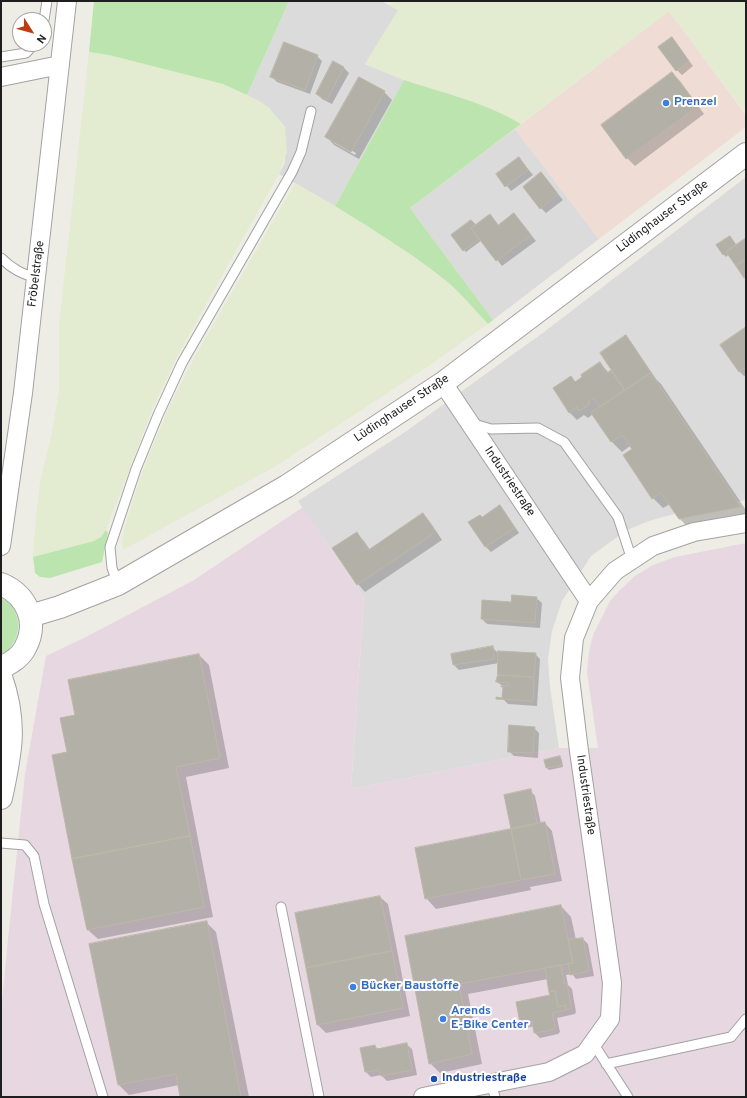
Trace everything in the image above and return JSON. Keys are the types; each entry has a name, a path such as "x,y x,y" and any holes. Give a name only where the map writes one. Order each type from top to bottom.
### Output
{"street":[{"name":"Fröbelstraße","path":"1,546 23,393 37,278 67,1"},
{"path":"1,77 60,65"},
{"name":"Lüdinghauser Straße","path":"30,616 60,607 118,584 287,486 443,383 746,154"},
{"name":"Industriestraße","path":"443,383 589,601"},
{"name":"Industriestraße","path":"423,1097 493,1090 549,1072 585,1054 610,1019 612,983 570,678 574,638 589,601 615,570 653,546 694,532 746,523"},
{"path":"1,584 12,589 23,601 30,616 30,633 25,649 13,662 1,668"},
{"path":"1,677 8,696 12,726 10,759 1,798"}],"lane":[{"path":"45,12 47,1"},
{"path":"1,57 27,52"},
{"path":"118,584 112,568 110,547 136,469 158,415 182,364 292,172 301,152 311,111"},
{"path":"1,258 10,267 22,274 37,278"},
{"path":"470,423 491,429 538,428 564,442 618,517 632,560"},
{"path":"1,843 25,845 34,856 44,904 103,1097"},
{"path":"282,908 319,1097"},
{"path":"606,1064 731,1038 746,1019"},
{"path":"593,1043 628,1097"}],"shaded area":[{"path":"289,1 381,1 399,10 365,64 404,80 335,206 279,174 285,162 285,127 268,107 247,95"},
{"path":"669,11 746,115 746,127 599,239 515,129"},
{"path":"515,129 599,239 493,320 410,208"},
{"path":"746,177 746,500 674,514 649,521 627,530 591,556 562,601 552,631 548,659 550,687 559,748 351,789 364,598 298,501 405,432 544,332"},
{"path":"303,507 364,598 351,789 559,748 598,748 587,672 589,652 593,635 610,601 635,576 653,565 675,557 746,543 746,1097 1,1097 1,1013 8,939 25,774 46,656 86,637 194,580"}],"green space":[{"path":"94,1 289,1 247,95 223,84 109,55 89,52"},
{"path":"393,1 746,1 746,108 743,110 669,11 521,124 485,107 404,80 365,64 398,10 390,6"},
{"path":"89,52 109,55 223,84 259,101 268,107 285,127 287,152 279,174 176,358 152,410 106,530 101,537 94,541 33,557 40,482 52,433 59,390 59,325"},
{"path":"404,80 479,104 521,124 410,208 493,320 488,324 445,280 391,241 335,206"},
{"path":"295,183 405,250 446,281 488,324 433,363 276,466 123,550 122,543 124,530 134,496 150,452 171,403 193,360"},
{"path":"106,530 108,533 102,562 50,578 40,577 35,573 33,557 94,541 101,537"},
{"path":"1,598 12,607 16,613 18,626 15,640 9,648 1,654"}],"building":[{"path":"672,37 689,61 676,71 658,47"},
{"path":"284,42 318,55 305,90 270,77"},
{"path":"333,61 344,67 327,100 316,94"},
{"path":"672,72 698,106 626,159 601,125"},
{"path":"359,77 385,91 351,152 325,137"},
{"path":"519,157 528,170 505,187 496,174"},
{"path":"541,172 558,194 540,209 523,187"},
{"path":"514,213 531,235 496,261 471,228 490,214 498,225"},
{"path":"471,220 476,225 471,228 479,239 463,251 451,235"},
{"path":"730,236 736,245 723,255 716,245"},
{"path":"746,238 746,259 736,266 726,252"},
{"path":"746,259 746,277 744,278 736,266"},
{"path":"746,327 746,367 739,372 720,345"},
{"path":"626,335 651,373 625,390 600,353"},
{"path":"600,362 607,373 611,370 624,390 600,407 594,398 588,402 590,404 579,411 577,407 569,413 553,388 571,376 575,382 582,377 581,375"},
{"path":"651,373 741,507 679,519 661,493 652,499 623,455 632,449 622,435 611,442 591,413"},
{"path":"500,505 515,528 485,547 468,522 480,515 482,517"},
{"path":"423,513 436,532 357,585 332,548 357,532 368,550"},
{"path":"512,595 537,597 535,623 481,619 482,600 511,602"},
{"path":"493,646 494,659 453,665 451,654"},
{"path":"498,651 536,653 534,677 498,675"},
{"path":"199,654 220,758 176,767 190,836 72,859 52,755 67,752 60,718 75,715 68,680"},
{"path":"498,675 534,677 533,701 496,699 496,697 502,698 503,687 501,686 508,686 508,683 496,682"},
{"path":"509,725 535,727 533,753 508,752"},
{"path":"560,756 562,765 546,768 544,760"},
{"path":"531,789 537,824 511,829 504,795"},
{"path":"545,822 555,874 521,880 511,829"},
{"path":"511,829 521,880 425,899 415,848"},
{"path":"190,836 204,907 87,930 72,859"},
{"path":"380,896 392,951 306,968 295,913"},
{"name":"Arends E-Bike Center","path":"561,905 573,963 459,984 472,1054 429,1064 405,936"},
{"path":"207,921 241,1097 180,1097 176,1074 118,1085 89,944"},
{"path":"583,938 589,971 570,975 568,963 573,963 568,940"},
{"path":"392,951 403,1008 317,1025 306,968"},
{"path":"561,965 564,984 567,983 571,1007 570,1009 566,1010 565,1005 558,1007 555,991 549,992 545,968"},
{"path":"555,991 558,1007 565,1005 566,1010 552,1013 555,1026 553,1030 534,1033 532,1021 520,1023 516,1002 550,995 549,992"},
{"path":"407,1043 412,1070 381,1076 379,1070 365,1072 360,1048 375,1045 376,1049"}],"place":[{"name":"Prenzel","path":"666,103"},
{"name":"Bücker Baustoffe","path":"353,987"},
{"name":"Arends E-Bike Center","path":"443,1019"},
{"name":"Industriestraße","path":"434,1079"}]}
